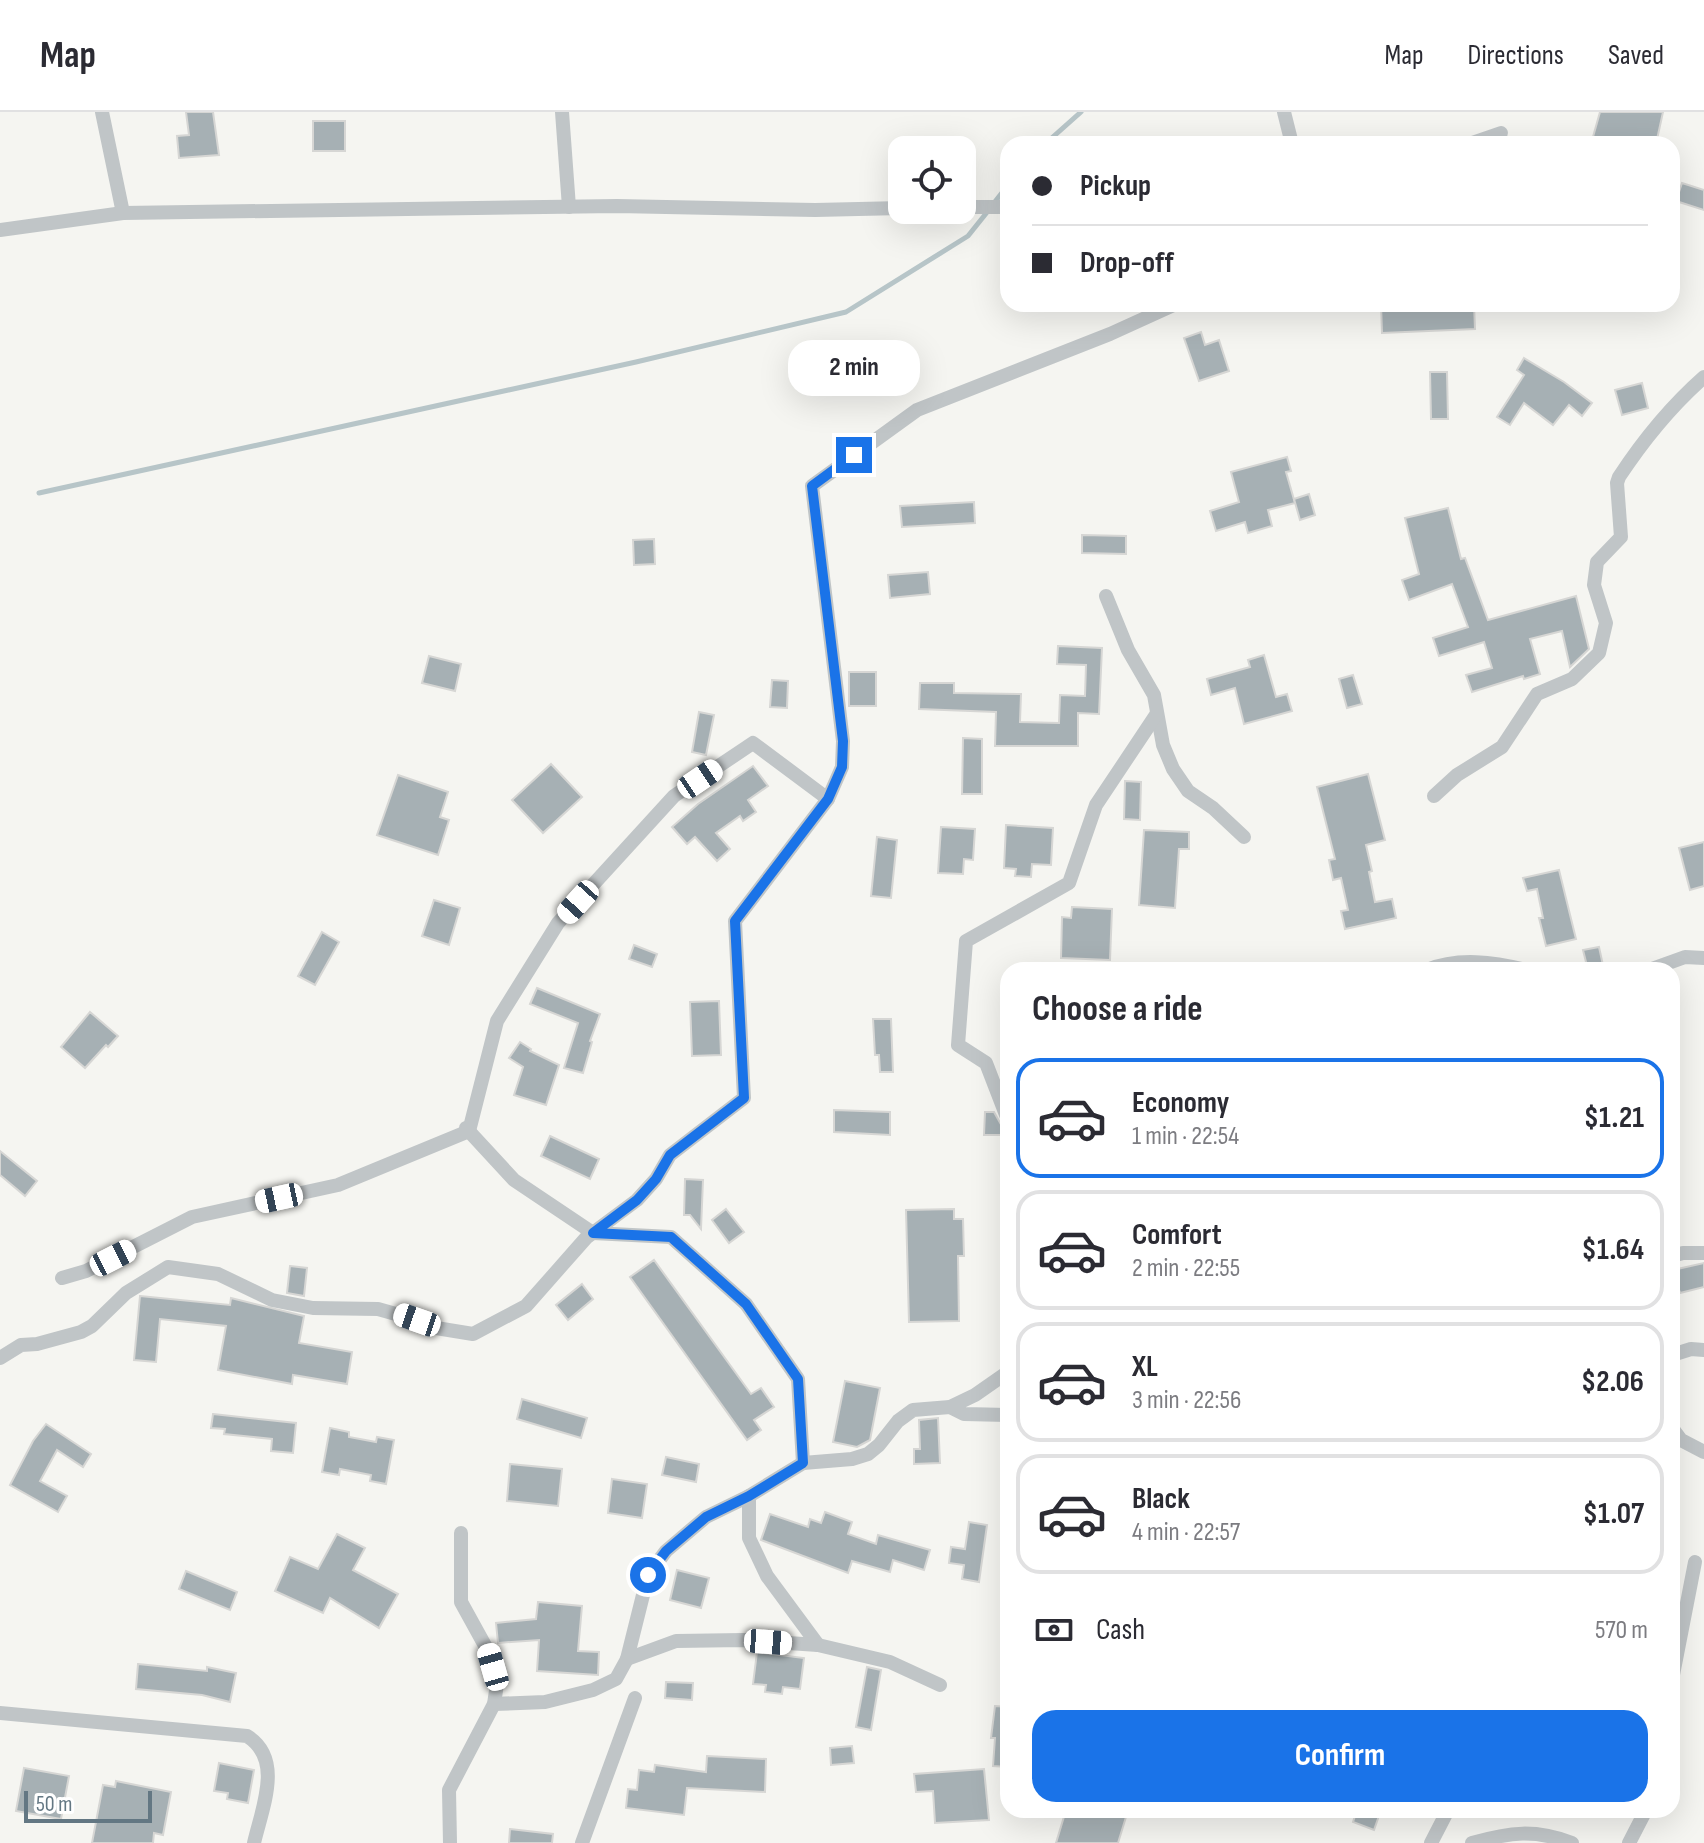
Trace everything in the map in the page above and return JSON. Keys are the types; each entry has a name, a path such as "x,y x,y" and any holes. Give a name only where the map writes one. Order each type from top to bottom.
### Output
{"street":[{"path":"102,112 123,213"},
{"path":"562,112 569,207"},
{"path":"1284,112 1290,136"},
{"path":"1492,136 1501,133"},
{"path":"0,230 123,213 569,207 888,208"},
{"path":"976,207 1000,207"},
{"path":"0,1358 21,1345 37,1344 92,1326 126,1293 168,1267 218,1274 272,1300 313,1308 378,1309 430,1327 473,1334 526,1306 593,1233 637,1200 656,1179 670,1155 744,1098 735,921 828,799 842,767 843,741 812,486 917,410 1158,312"},
{"path":"1434,796 1457,775 1502,747 1537,694 1572,679 1599,653 1606,623 1594,585 1597,562 1621,537 1619,477 1648,434 1679,399 1704,377"},
{"path":"1106,596 1128,650 1154,695 1163,745 1173,769 1188,791 1213,808 1244,837"},
{"path":"1000,1099 986,1063 958,1045 966,941 1069,883 1096,805 1156,715"},
{"path":"467,1129 497,1021 558,923 674,796 753,743 828,799"},
{"path":"1671,962 1685,957 1704,958"},
{"path":"467,1129 514,1180 593,1233 671,1237 746,1304 798,1379 803,1463"},
{"path":"62,1278 86,1271 192,1217 338,1185 467,1129"},
{"path":"1680,1255 1704,1253"},
{"path":"1680,1352 1704,1350"},
{"path":"494,1704 545,1702 593,1690 616,1679 627,1659 648,1575 654,1565 706,1517 749,1496 803,1463 852,1459 868,1454 898,1421 913,1410 950,1407 1000,1378"},
{"path":"950,1407 964,1414 1000,1415"},
{"path":"1680,1439 1704,1452"},
{"path":"749,1496 749,1538 767,1576 818,1645"},
{"path":"450,1843 449,1790 494,1704 497,1684 488,1651 461,1602 461,1533"},
{"path":"1680,1639 1695,1562"},
{"path":"627,1659 676,1641 743,1640 818,1645 890,1662 940,1685"},
{"path":"582,1843 635,1698"},
{"path":"0,1713 247,1736 260,1744 270,1769 254,1843"},
{"path":"1431,1843 1444,1818"},
{"path":"1629,1843 1642,1818"},
{"path":"1472,1843 1507,1835 1547,1834 1572,1843"}],"building":[{"path":"186,112 213,112 219,155 179,158 177,136 189,135"},
{"path":"1600,112 1663,112 1658,136 1593,136"},
{"path":"313,121 345,121 345,151 313,151"},
{"path":"1682,183 1704,190 1704,210 1680,202"},
{"path":"1381,312 1474,312 1475,329 1382,333"},
{"path":"1201,332 1205,345 1219,340 1229,371 1199,381 1184,338"},
{"path":"1524,358 1592,403 1582,416 1569,405 1553,425 1524,403 1510,425 1497,417 1524,375 1517,370"},
{"path":"1430,372 1447,372 1448,419 1431,419"},
{"path":"1642,383 1648,408 1622,415 1615,390"},
{"path":"1287,457 1291,471 1286,472 1295,503 1268,510 1272,526 1248,533 1245,522 1216,531 1210,511 1239,502 1231,472"},
{"path":"1309,494 1315,515 1300,520 1294,499"},
{"path":"974,502 975,523 902,527 900,506"},
{"path":"1448,508 1461,559 1465,558 1488,620 1576,596 1589,649 1570,667 1562,631 1530,639 1540,674 1524,679 1523,676 1472,692 1466,675 1492,668 1484,642 1439,656 1433,638 1468,627 1452,584 1409,600 1402,580 1419,574 1405,518"},
{"path":"1082,535 1126,536 1126,554 1082,553"},
{"path":"654,539 655,564 634,565 633,540"},
{"path":"928,572 930,594 890,598 888,575"},
{"path":"1058,646 1102,648 1099,714 1078,713 1078,746 995,746 996,712 919,709 920,683 954,683 954,693 1021,694 1020,722 1059,723 1060,695 1085,696 1086,665 1057,664"},
{"path":"1264,655 1276,697 1287,694 1292,711 1244,724 1235,688 1211,695 1207,679 1250,667 1248,660"},
{"path":"429,656 461,664 455,691 422,683"},
{"path":"849,672 876,672 876,706 849,706"},
{"path":"1353,675 1362,704 1347,708 1339,679"},
{"path":"772,680 788,681 787,708 770,707"},
{"path":"699,712 714,715 706,755 692,752"},
{"path":"963,738 982,739 982,794 962,794"},
{"path":"551,764 582,797 543,833 512,800"},
{"path":"753,766 768,786 748,800 756,812 743,821 740,816 716,833 730,849 717,861 695,837 687,844 672,827 698,804"},
{"path":"1368,774 1385,840 1366,845 1372,871 1369,872 1375,902 1392,899 1396,918 1345,929 1341,911 1348,910 1341,878 1333,880 1329,860 1335,859 1317,787"},
{"path":"398,775 448,792 440,817 449,820 438,855 377,835"},
{"path":"1125,781 1141,782 1140,820 1124,819"},
{"path":"1006,825 1053,828 1051,865 1032,864 1031,877 1015,876 1016,869 1004,868"},
{"path":"941,827 975,829 973,860 964,859 963,874 938,873"},
{"path":"1144,830 1189,832 1189,849 1179,849 1175,908 1139,905"},
{"path":"877,837 897,840 891,898 871,896"},
{"path":"1704,842 1704,886 1690,890 1679,848"},
{"path":"1559,870 1576,939 1546,946 1539,918 1543,918 1537,889 1527,891 1523,878"},
{"path":"434,900 460,908 449,945 422,936"},
{"path":"1072,907 1112,909 1110,960 1061,958 1062,917 1071,918"},
{"path":"322,932 339,942 315,985 298,976"},
{"path":"634,945 657,954 652,967 629,959"},
{"path":"1599,947 1602,962 1586,962 1583,950"},
{"path":"537,988 600,1014 583,1073 564,1068 578,1023 530,1004"},
{"path":"719,1001 721,1055 692,1056 690,1002"},
{"path":"90,1012 118,1036 85,1068 61,1047"},
{"path":"873,1019 891,1019 893,1072 880,1072 879,1055 875,1055"},
{"path":"520,1042 530,1051 559,1065 546,1105 514,1095 523,1067 509,1058"},
{"path":"834,1110 890,1112 890,1135 834,1132"},
{"path":"985,1112 994,1112 1000,1123 1000,1135 984,1135"},
{"path":"550,1136 599,1159 590,1179 541,1156"},
{"path":"0,1151 37,1181 25,1196 0,1175"},
{"path":"685,1179 703,1180 701,1229 690,1215 684,1215"},
{"path":"726,1209 744,1232 729,1243 712,1220"},
{"path":"954,1209 954,1219 963,1219 964,1256 958,1256 959,1321 909,1322 906,1210"},
{"path":"654,1260 751,1394 761,1388 774,1407 754,1420 761,1430 747,1440 630,1277"},
{"path":"1704,1263 1704,1287 1680,1293 1680,1268"},
{"path":"290,1266 307,1268 304,1296 287,1293"},
{"path":"582,1284 593,1299 568,1320 556,1305"},
{"path":"140,1296 230,1305 231,1298 304,1316 299,1343 352,1352 347,1384 293,1375 292,1384 218,1370 226,1326 160,1319 156,1362 134,1360"},
{"path":"845,1381 880,1388 870,1440 857,1447 833,1442"},
{"path":"522,1399 587,1418 581,1438 517,1419"},
{"path":"213,1414 296,1423 293,1453 271,1451 272,1439 224,1434 225,1429 211,1428"},
{"path":"938,1418 940,1463 914,1464 914,1449 920,1449 919,1420"},
{"path":"46,1424 91,1454 83,1467 57,1450 40,1481 67,1496 58,1512 10,1485 33,1441"},
{"path":"330,1428 349,1432 349,1437 376,1442 377,1437 394,1440 386,1484 370,1481 371,1475 340,1469 339,1475 322,1472"},
{"path":"666,1457 699,1464 696,1482 662,1475"},
{"path":"510,1464 562,1469 558,1506 507,1501"},
{"path":"612,1479 647,1484 642,1518 608,1513"},
{"path":"825,1512 852,1522 848,1534 876,1544 878,1535 930,1550 924,1570 893,1560 890,1572 852,1561 848,1573 761,1540 770,1514 808,1527 810,1519 821,1523"},
{"path":"969,1522 987,1525 979,1582 962,1579 964,1565 949,1563 951,1547 965,1549"},
{"path":"337,1534 365,1548 353,1570 398,1594 379,1628 330,1598 323,1613 275,1591 290,1557 318,1569"},
{"path":"677,1570 709,1578 701,1608 670,1600"},
{"path":"186,1571 237,1592 230,1610 179,1589"},
{"path":"538,1602 582,1606 578,1651 599,1652 598,1675 537,1671 539,1640 498,1643 496,1623 536,1619"},
{"path":"757,1652 804,1658 800,1689 783,1687 782,1694 765,1692 766,1685 753,1684"},
{"path":"138,1664 207,1671 207,1667 236,1673 230,1702 202,1695 136,1689"},
{"path":"867,1667 881,1670 871,1730 856,1727"},
{"path":"666,1682 693,1683 692,1700 665,1698"},
{"path":"995,1706 1000,1706 1000,1766 993,1766 995,1738 991,1738"},
{"path":"852,1746 854,1763 831,1765 830,1748"},
{"path":"707,1756 766,1759 765,1792 687,1788 684,1815 626,1808 628,1789 637,1790 639,1770 654,1772 655,1765 706,1772"},
{"path":"219,1763 254,1770 248,1803 227,1799 228,1793 214,1791"},
{"path":"24,1768 69,1776 61,1819 16,1811"},
{"path":"984,1769 989,1820 935,1823 933,1791 916,1792 914,1774"},
{"path":"116,1781 171,1792 163,1835 154,1833 153,1843 92,1843 103,1785 115,1787"},
{"path":"1064,1818 1126,1818 1118,1843 1056,1843"},
{"path":"1354,1818 1378,1818 1374,1830 1353,1822"},
{"path":"510,1829 553,1834 552,1843 509,1843"}],"waterway":[{"path":"1054,136 1081,112"},
{"path":"994,203 1000,195"},
{"path":"39,493 636,362 846,312 968,236 988,211"}],"route":[{"path":"648,1575 666,1551 706,1517 749,1496 803,1463 798,1379 746,1304 671,1237 593,1233 637,1200 656,1179 670,1155 744,1098 735,921 828,799 842,767 843,741 812,486 854,455"}]}
